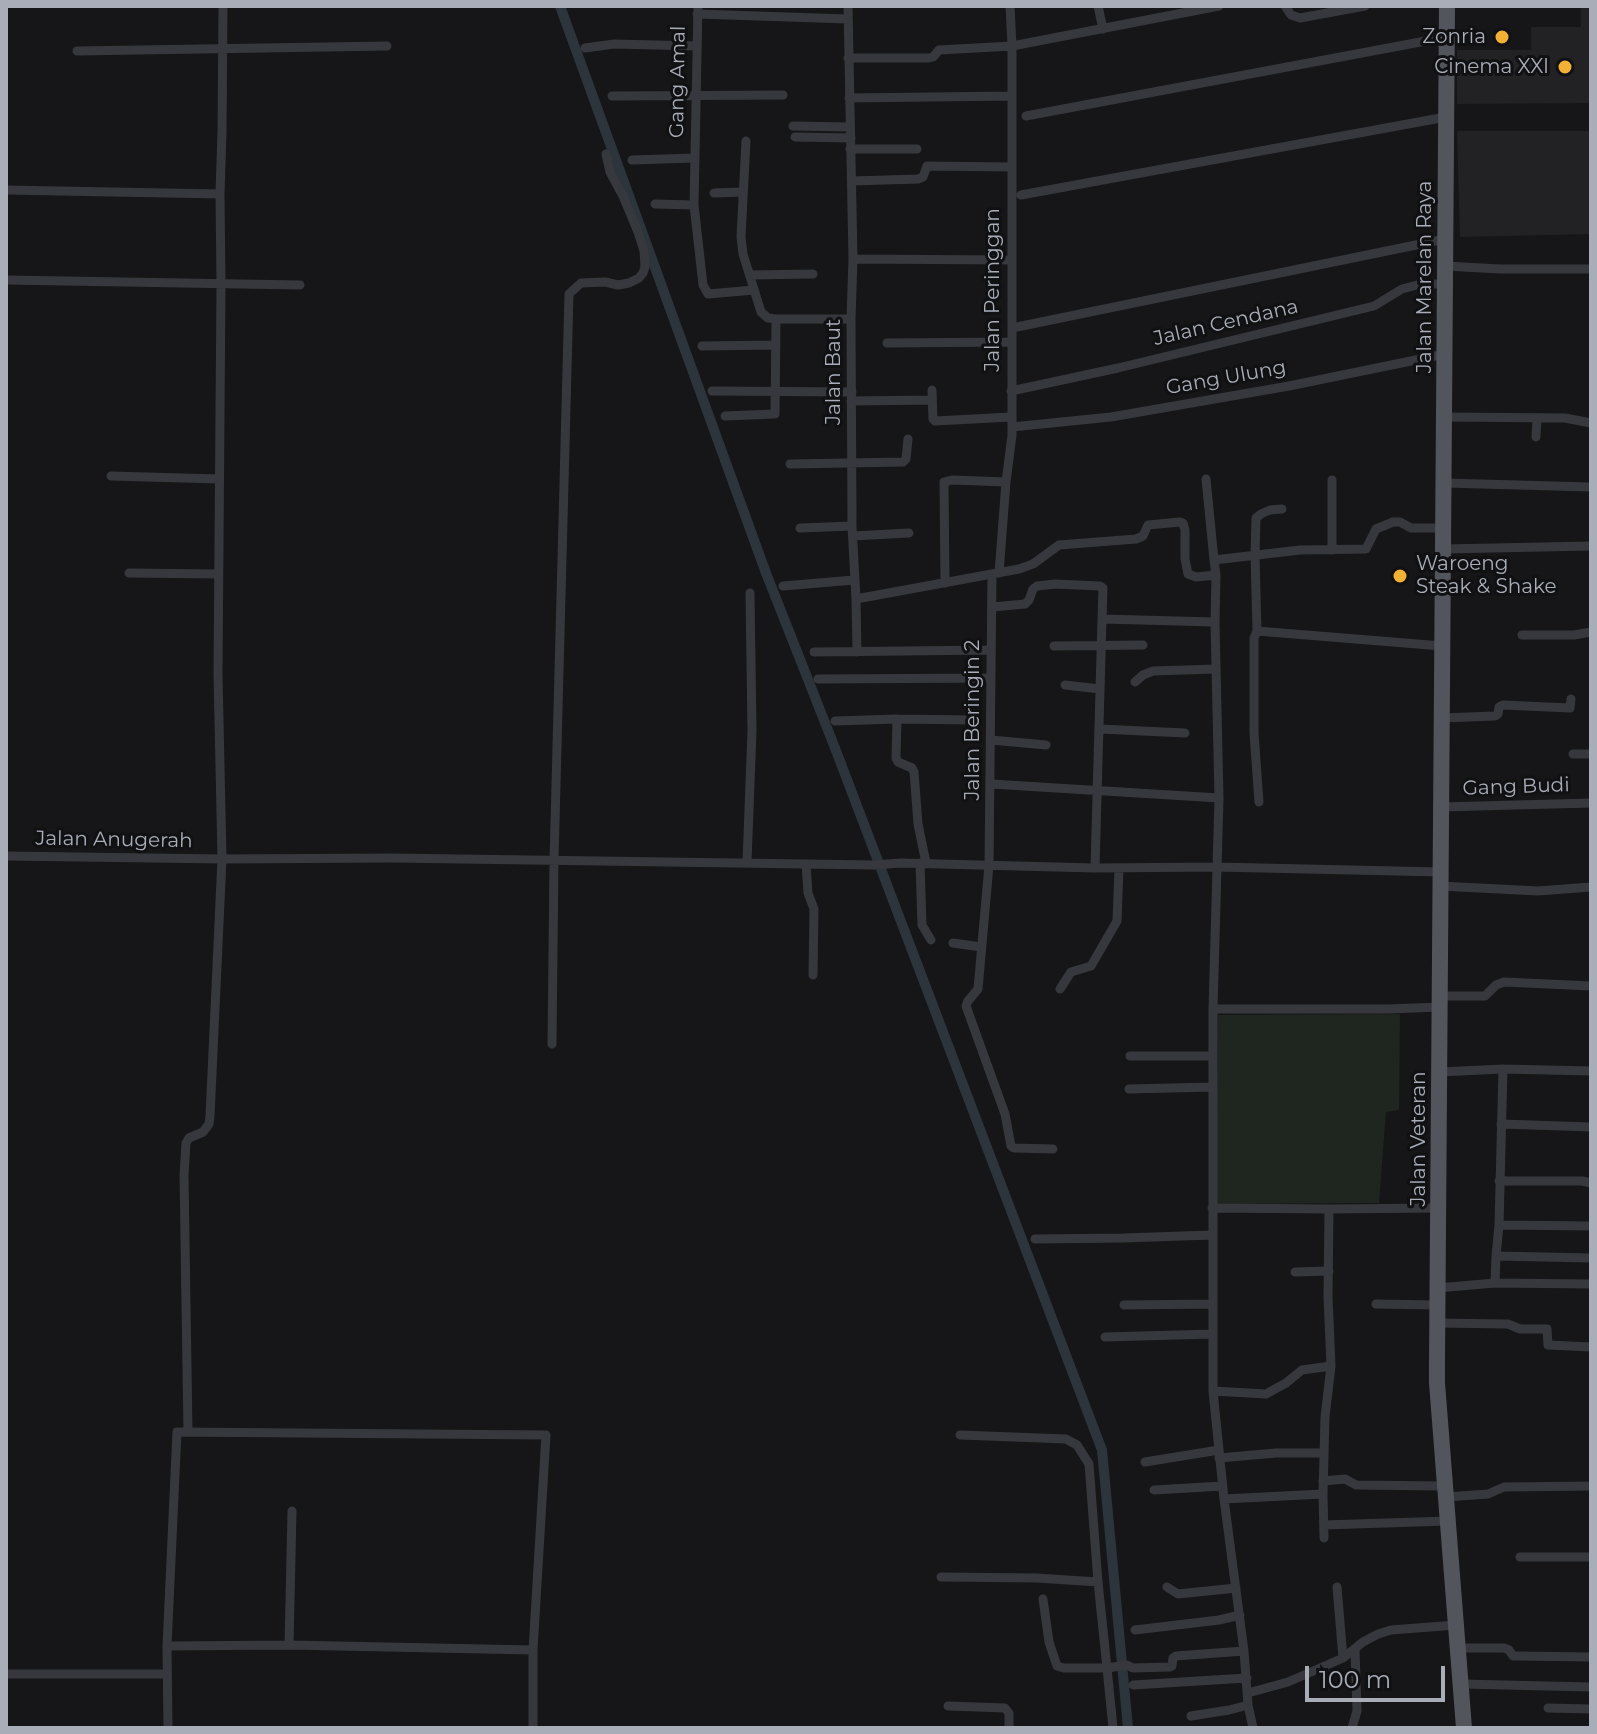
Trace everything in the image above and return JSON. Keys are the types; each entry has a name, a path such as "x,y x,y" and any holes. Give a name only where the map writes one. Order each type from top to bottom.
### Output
{"main road":[{"name":"Jalan Marelan Raya","path":"1443,549 1447,6"},
{"name":"Jalan Veteran","path":"1443,549 1437,1383 1464,1728"}],"street":[{"path":"188,1432 184,1175 186,1143 189,1138 203,1132 210,1116 222,859 218,574 223,6"},
{"name":"Jalan Baut","path":"848,6 857,652"},
{"name":"Jalan Peringgan","path":"995,574 1011,422 1010,6"},
{"path":"1098,6 1103,29"},
{"path":"848,58 929,58 939,50 1012,46 1193,8 1219,6"},
{"path":"1285,6 1291,15 1300,18 1365,6"},
{"path":"698,10 848,19"},
{"name":"Gang Amal","path":"698,10 694,205 700,272 708,294 754,290"},
{"path":"1026,116 1447,37"},
{"path":"585,48 614,44 697,46"},
{"path":"77,51 387,46"},
{"path":"612,96 783,95"},
{"path":"849,98 1012,96"},
{"path":"1021,195 1446,117"},
{"path":"793,126 850,132"},
{"path":"795,137 850,132"},
{"path":"746,141 741,237 743,254 761,312 768,318 776,319 851,319"},
{"path":"850,149 917,149"},
{"path":"552,1044 569,294 581,283 629,283 639,278 645,267 638,232 610,172 606,154"},
{"path":"632,160 695,158"},
{"path":"852,181 918,179 923,177 927,166 1012,167"},
{"path":"6,190 220,194"},
{"path":"714,193 743,192"},
{"path":"655,204 694,205"},
{"path":"1012,328 1445,239"},
{"path":"853,259 1011,260"},
{"path":"1445,266 1591,269"},
{"path":"750,275 813,274"},
{"path":"6,280 300,285"},
{"name":"Jalan Cendana","path":"1011,391 1349,313 1379,304 1402,289 1421,284 1445,284"},
{"path":"725,416 775,414 776,319"},
{"path":"887,343 1011,342"},
{"path":"702,346 776,345"},
{"name":"Gang Ulung","path":"852,396 932,395 935,421 1011,422 1111,417 1289,386 1445,354"},
{"path":"712,391 852,396"},
{"path":"1444,417 1565,418 1591,423"},
{"path":"1536,437 1537,418"},
{"path":"790,464 903,462 908,439"},
{"path":"111,476 219,479"},
{"path":"1206,479 1216,575 1219,798 1213,1009 1213,1391 1253,1728"},
{"path":"1332,480 1332,550"},
{"path":"945,583 944,482 1006,482"},
{"path":"1444,483 1591,487"},
{"path":"1259,802 1254,733 1256,518 1270,510 1282,509"},
{"path":"856,599 995,574 1033,564 1059,545 1136,539 1143,536 1148,525 1180,522 1185,530 1188,574 1196,577 1216,575"},
{"path":"1214,560 1300,550 1366,549 1376,529 1393,522 1411,528 1443,528"},
{"path":"800,528 909,533"},
{"path":"1443,549 1591,546"},
{"path":"129,573 218,574"},
{"name":"Jalan Beringin 2","path":"995,574 991,650 989,865 978,989 966,1006 1005,1114 1011,1146 1053,1149"},
{"path":"783,586 854,580"},
{"path":"992,607 1025,604 1037,586 1055,584 1103,588 1095,868"},
{"path":"747,862 752,731 750,593"},
{"path":"1102,619 1215,622"},
{"path":"1257,631 1442,646"},
{"path":"1522,635 1591,632"},
{"path":"1054,646 1143,645"},
{"path":"814,652 991,650"},
{"path":"1135,682 1153,671 1216,669"},
{"path":"818,679 991,678"},
{"path":"1065,685 1100,689"},
{"path":"1442,718 1495,716 1503,705 1570,708 1571,699"},
{"path":"897,719 896,758 914,772 923,863 922,920 931,940"},
{"path":"835,721 974,720"},
{"path":"1100,729 1185,733"},
{"path":"991,740 1046,745"},
{"path":"1573,754 1591,754"},
{"path":"991,784 1219,798"},
{"name":"Gang Budi","path":"1441,807 1591,803"},
{"name":"Jalan Anugerah","path":"6,856 1216,867 1440,879 1538,891 1591,887"},
{"path":"806,864 808,893 814,909 813,975"},
{"path":"1060,989 1071,972 1091,966 1117,921 1119,868"},
{"path":"953,943 981,947"},
{"path":"1213,1009 1388,1009 1485,996 1504,982 1591,986"},
{"path":"1130,1056 1213,1056"},
{"path":"1495,1283 1503,1069"},
{"path":"1439,1072 1503,1069 1591,1071"},
{"path":"1129,1089 1213,1087"},
{"path":"1501,1124 1591,1127"},
{"path":"1499,1181 1591,1183"},
{"path":"1212,1208 1438,1208"},
{"path":"1324,1538 1325,1417 1331,1366 1329,1209"},
{"path":"1499,1225 1591,1226"},
{"path":"1035,1239 1212,1235"},
{"path":"1496,1256 1591,1258"},
{"path":"1295,1272 1329,1271"},
{"path":"1437,1305 1495,1283 1591,1284"},
{"path":"1124,1305 1212,1304"},
{"path":"1376,1304 1437,1305 1520,1329 1547,1329 1548,1345 1591,1347"},
{"path":"1105,1337 1213,1334"},
{"path":"1213,1391 1266,1394 1302,1370 1331,1366"},
{"path":"168,1728 167,1646 177,1432 188,1432 546,1435 533,1650 533,1728"},
{"path":"960,1435 1058,1437 1077,1445 1089,1464 1113,1728"},
{"path":"1145,1462 1219,1454 1324,1453"},
{"path":"1323,1481 1345,1479 1356,1485 1488,1494 1504,1487 1591,1486"},
{"path":"1154,1490 1223,1486"},
{"path":"1224,1499 1323,1494"},
{"path":"289,1645 292,1511"},
{"path":"1324,1525 1448,1521"},
{"path":"1520,1557 1591,1557"},
{"path":"941,1577 1098,1582"},
{"path":"1167,1587 1178,1594 1236,1588"},
{"path":"1337,1587 1343,1658"},
{"path":"1043,1599 1053,1660 1057,1666 1064,1668 1127,1665 1133,1668 1170,1667 1176,1656 1244,1651"},
{"path":"1135,1630 1240,1615"},
{"path":"1248,1693 1288,1682 1343,1658 1378,1634 1391,1630 1456,1625"},
{"path":"167,1646 533,1650"},
{"path":"1458,1648 1504,1648 1513,1656 1591,1657"},
{"path":"1352,1728 1357,1711 1355,1649"},
{"path":"6,1674 167,1674"},
{"path":"1133,1685 1247,1678"},
{"path":"1461,1684 1591,1687"},
{"path":"1191,1716 1248,1705"},
{"path":"948,1706 1005,1708 1009,1713 1009,1728"},
{"path":"1548,1708 1591,1709"}],"shaded area":[{"path":"1581,6 1591,6 1591,103 1457,104 1457,50 1531,50 1531,27 1581,27"},
{"path":"1457,131 1591,131 1591,234 1460,237"},
{"path":"1400,1014 1399,1110 1386,1112 1379,1203 1216,1204 1218,1015"}],"waterway":[{"path":"560,6 766,573 1102,1450 1128,1728"}],"place":[{"name":"Zonria","path":"1502,37"},
{"name":"Cinema XXI","path":"1565,67"},
{"name":"Waroeng Steak & Shake","path":"1400,576"}]}
